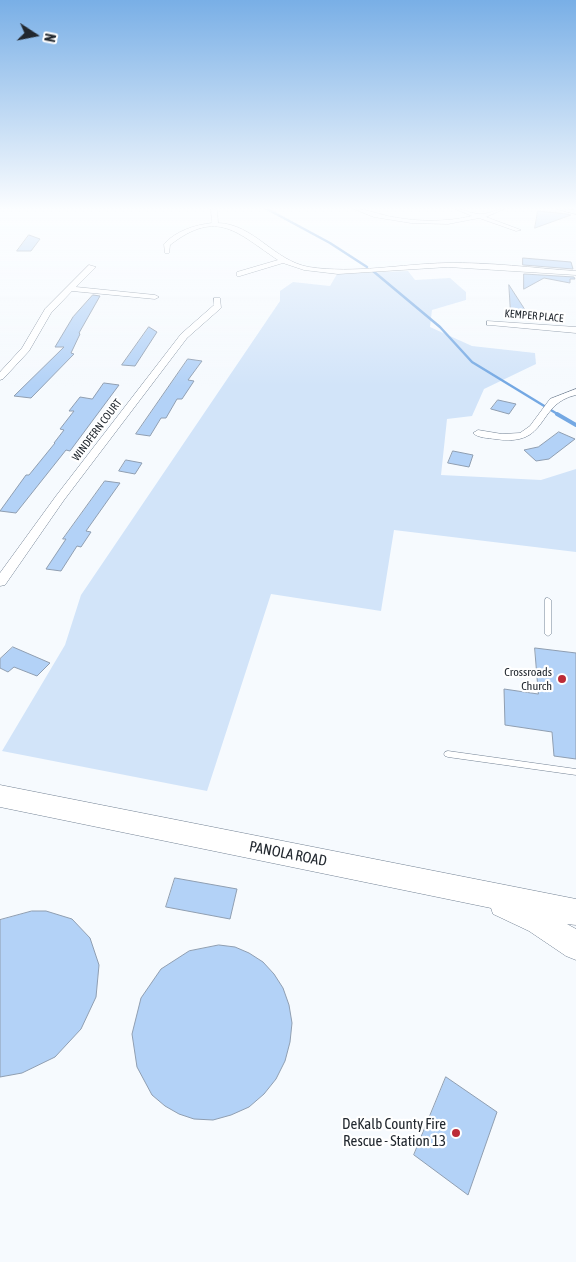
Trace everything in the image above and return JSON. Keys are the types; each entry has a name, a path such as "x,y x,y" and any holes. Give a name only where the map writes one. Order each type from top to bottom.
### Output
{"main road":[{"name":"PANOLA ROAD","path":"0,796 576,912"},
{"path":"456,888 539,921 576,946"}],"street":[{"path":"0,377 26,349 38,325 48,311 91,268"},
{"path":"240,274 259,268"},
{"path":"308,268 320,271 387,268"},
{"path":"495,268 576,273"},
{"path":"70,289 155,297"},
{"name":"WINDFERN COURT","path":"0,582 60,498 184,336 218,306 217,300"},
{"name":"KEMPER PLACE","path":"490,323 576,330"},
{"path":"478,434 505,438 519,437 530,433 551,403 561,396 576,392"}],"lane":[{"path":"548,600 548,634"},
{"path":"448,754 576,772"}],"shaded area":[{"path":"408,271 415,280 450,278 466,292 466,300 432,310 430,327 472,346 535,353 536,364 484,389 472,416 447,419 441,475 541,480 576,469 576,552 394,530 381,611 271,594 207,791 2,751 65,645 81,595 280,301 280,291 293,282 330,286 337,274"}],"building":[{"path":"524,274 574,277 575,279 570,279 570,283 544,278 524,289"},
{"path":"509,285 529,316 511,314"},
{"path":"93,295 100,296 79,333 71,353 74,354 31,398 14,396 64,347 55,347 73,317"},
{"path":"149,327 157,332 135,366 122,365"},
{"path":"188,359 202,361 188,380 194,381 182,399 177,399 166,418 161,418 150,436 136,434"},
{"path":"104,383 119,385 70,451 66,450 16,513 0,511 26,475 29,475 55,443 64,430 60,429 74,411 69,411 80,397 92,399"},
{"path":"498,400 516,404 509,414 491,409"},
{"path":"559,432 575,439 549,459 536,461 524,450 538,447"},
{"path":"453,451 473,455 469,467 448,463"},
{"path":"126,460 142,463 135,474 119,471"},
{"path":"105,481 120,483 86,531 91,532 81,547 77,546 61,571 46,569 66,539 63,539"},
{"path":"13,647 50,663 37,676 14,667 8,672 0,668 0,659"},
{"path":"535,648 576,653 576,759 554,756 552,732 505,725 504,689 538,694"},
{"path":"175,878 237,889 230,919 166,907"},
{"path":"32,911 46,911 72,919 90,938 99,965 96,997 81,1029 55,1057 22,1073 0,1077 0,920"},
{"path":"219,945 235,947 249,953 263,962 274,974 283,988 289,1005 292,1023 290,1042 285,1061 276,1079 264,1094 249,1107 213,1120 194,1119 179,1114 165,1106 152,1095 137,1067 132,1034 141,998 161,969 189,951"},
{"name":"DeKalb County Fire Rescue - Station 13","path":"446,1077 497,1112 468,1195 414,1155"}],"waterway":[{"path":"373,271 440,327 472,362 559,415"},
{"path":"557,414 576,425"}],"place":[{"name":"Crossroads Church","path":"562,679"},
{"name":"DeKalb County Fire Rescue - Station 13","path":"456,1133"}]}
